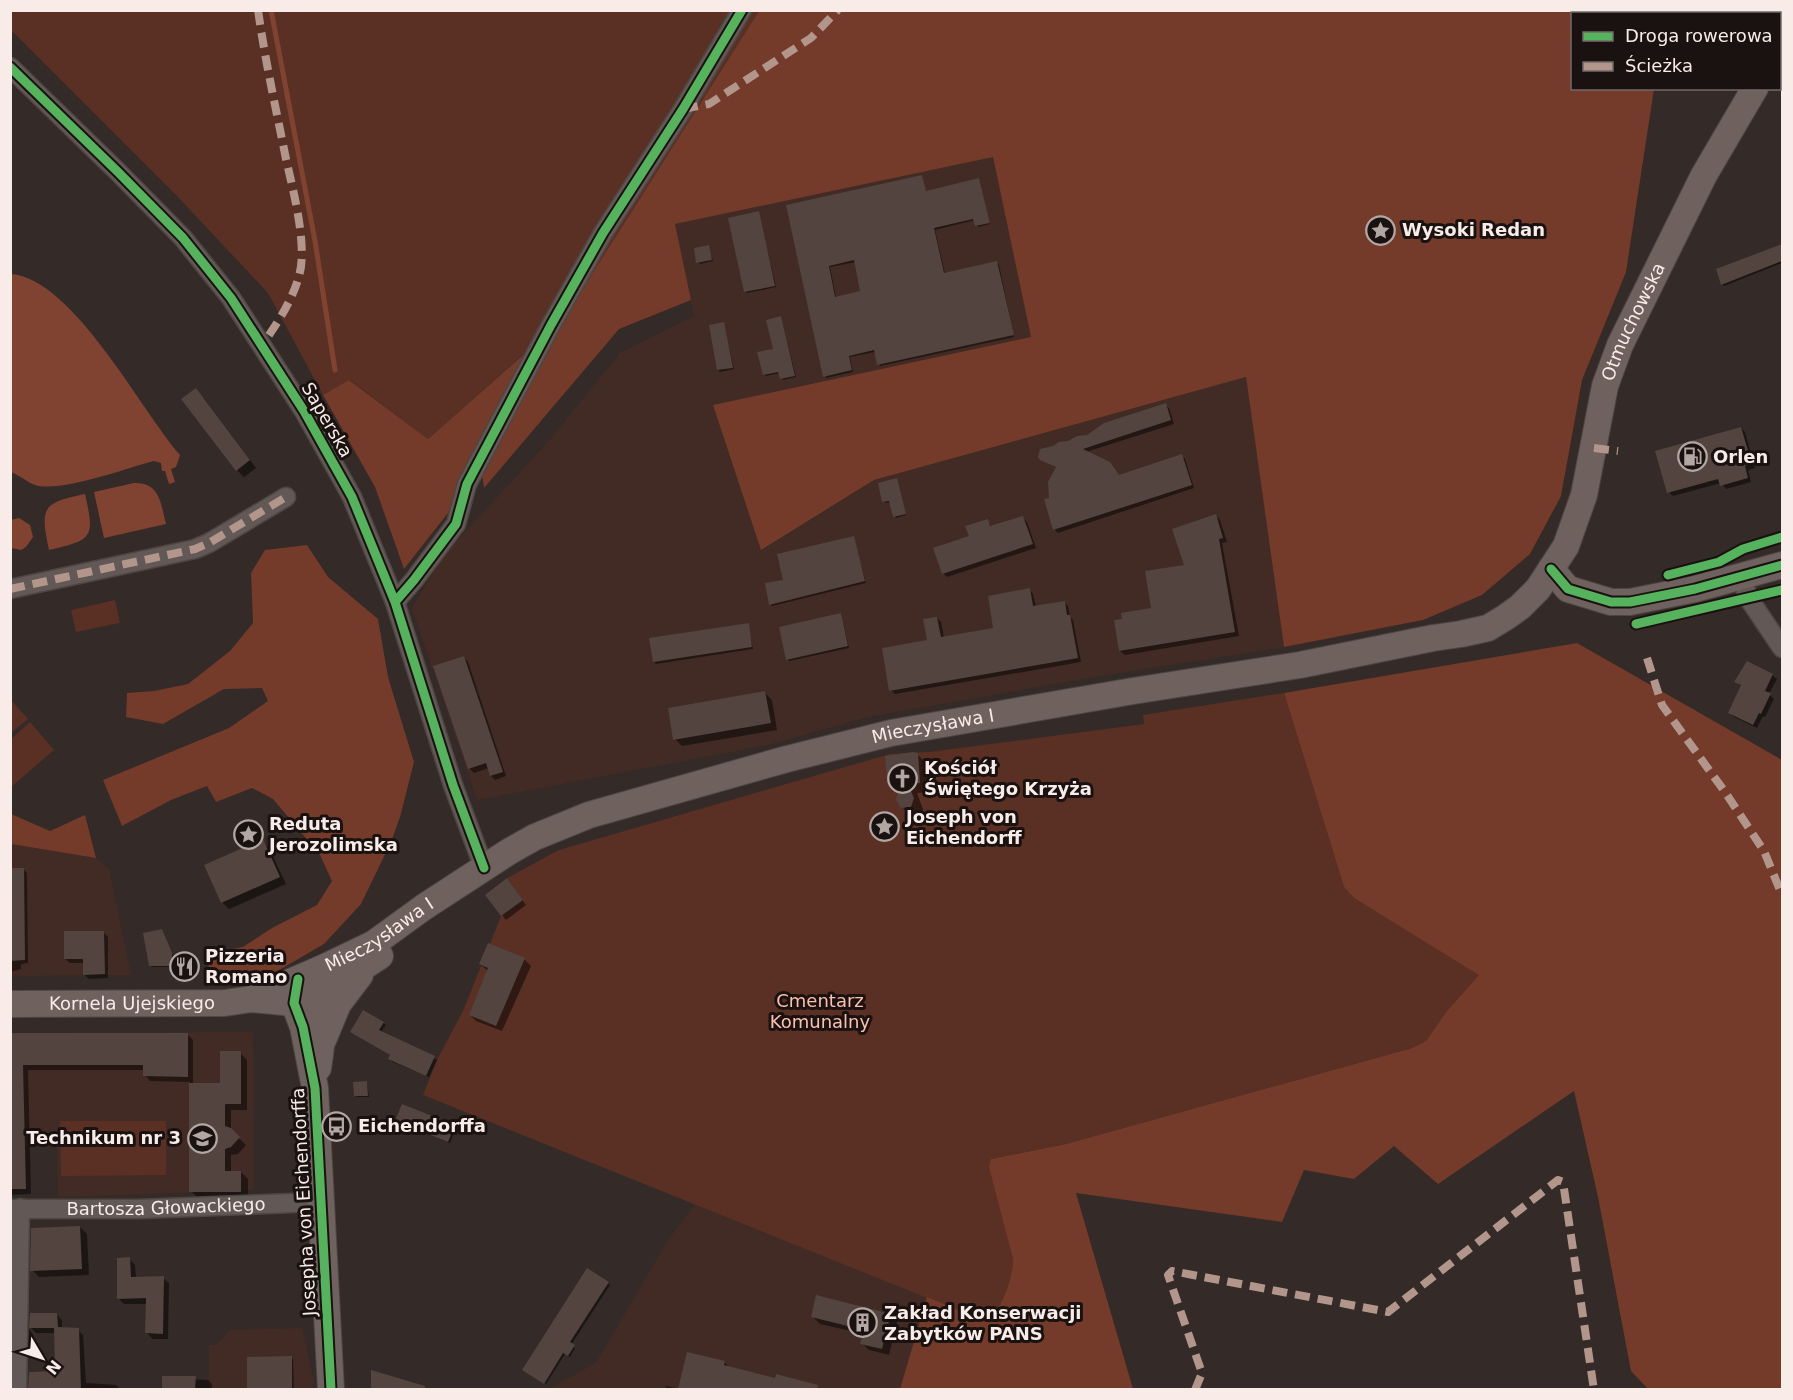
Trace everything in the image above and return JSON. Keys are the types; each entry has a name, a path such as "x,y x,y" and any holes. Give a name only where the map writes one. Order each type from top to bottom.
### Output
{"main road":[{"name":"Otmuchowska","path":"1551,569 1566,546 1580,511 1590,471 1605,386 1620,345 1698,186 1754,90"},
{"path":"1551,569 1568,589 1611,602 1630,602 1741,577 1782,565"},
{"name":"Mieczysława I","path":"301,993 484,868 536,837 589,814 856,741 1132,691 1300,665 1432,638 1503,601 1551,569"},
{"name":"Mieczysława I","path":"301,993 339,983 373,962 432,916 458,886"},
{"path":"323,1040 338,1004 352,983 373,962"},
{"name":"Kornela Ujejskiego","path":"10,1004 225,1003 301,993"},
{"name":"Josepha von Eichendorffa","path":"301,993 320,1017 323,1040 315,1088"},
{"name":"Josepha von Eichendorffa","path":"301,993 303,1026 315,1088 331,1389"}],"street":[{"path":"395,602 456,524 467,484 551,325 603,233 682,110 742,10"},
{"name":"Saperska","path":"10,67 183,238 231,298 298,402 352,497 395,602 453,785 484,868"},
{"path":"10,589 195,549 286,497"},
{"path":"1741,577 1749,599 1777,641"},
{"name":"Bartosza Głowackiego","path":"15,1208 139,1209 320,1202"},
{"path":"15,1208 17,1389"}],"shaded area":[{"path":"759,11 1691,11 1571,12 1571,90 1654,90 1626,272 1582,380 1561,496 1530,554 1482,595 1423,620 1284,647 1246,377 874,480 761,550 713,405 1031,337 993,157 675,224 691,300 619,329 484,488 482,473 564,318"},
{"path":"993,156 1031,337 713,405 762,550 874,480 1246,377 1284,647 1094,677 868,717 768,745 477,800 412,608 443,556 548,442 620,353 694,316 675,224"},
{"path":"11,274 34,281 58,298 104,349 180,455 176,467 171,469 175,482 169,484 165,471 162,471 161,463 154,461 94,479 60,486 35,485 11,472"},
{"path":"532,347 465,475 448,513 404,569 375,487 323,395 349,380 428,439"},
{"path":"134,483 149,486 154,490 161,502 166,524 104,538 94,492"},
{"path":"85,494 90,520 87,535 75,543 49,550 45,524 48,509 60,500"},
{"path":"19,518 30,525 33,537 21,550 11,548 11,520"},
{"path":"307,545 328,577 378,619 388,677 414,762 391,842 361,904 324,944 274,973 210,969 204,954 243,947 272,928 317,905 332,881 320,855 273,799 252,788 216,802 207,786 171,800 122,826 103,780 229,728 268,701 262,688 224,689 163,724 126,717 127,693 154,691 188,684 230,651 253,623 251,573 265,550"},
{"path":"1577,643 1782,760 1782,1389 1648,1389 1631,1371 1598,1197 1574,1091 1438,1184 1394,1146 1354,1179 1304,1170 1282,1222 1076,1193 1133,1389 900,1389 927,1297 982,1320 992,1317 1007,1290 1013,1259 989,1167 991,1159 1066,1144 1412,1048 1426,1041 1446,1012 1479,975 1354,898 1344,887 1284,693"},
{"path":"11,814 50,831 85,815 96,858 11,844"},
{"path":"10,844 96,858 109,869 131,975 11,976"},
{"path":"253,1032 254,1190 58,1197 57,1147 11,1146 10,1033"},
{"path":"695,1204 927,1297 900,1389 547,1390 596,1363 668,1240"},
{"path":"302,1328 314,1381 313,1389 209,1390 209,1345 216,1345 230,1330"}],"green space":[{"path":"10,11 759,11 564,318 428,439 350,380 323,395 268,293 177,196 11,30"},
{"path":"115,600 120,623 76,632 71,610"},
{"name":"Cmentarz Komunalny","path":"1284,693 1344,887 1354,898 1480,974 1446,1012 1426,1041 1412,1048 1066,1144 991,1159 1013,1259 1007,1290 992,1317 982,1320 423,1095 438,1058 463,1011 501,916 523,900 507,878 559,850 890,754 929,752 1144,724 1143,715"},
{"path":"10,699 28,719 11,733 10,733"},
{"path":"30,722 54,750 11,787 11,739"},
{"path":"60,1121 166,1121 166,1175 61,1176"}],"building":[{"path":"922,175 926,191 979,178 990,223 975,226 973,219 934,228 944,273 997,261 1014,335 877,365 874,350 849,356 852,370 823,377 786,205","holes":["854,260 860,291 835,297 829,266"]},
{"path":"759,211 775,286 744,292 728,218"},
{"path":"1782,244 1782,261 1721,285 1716,269"},
{"path":"709,245 712,260 696,263 694,248"},
{"path":"781,316 795,376 780,379 778,372 763,375 757,352 773,349 766,320"},
{"path":"724,322 733,368 717,370 709,325"},
{"path":"196,388 250,460 236,471 181,399"},
{"path":"1166,403 1171,420 1083,449 1110,462 1119,475 1182,454 1192,485 1053,530 1044,499 1049,498 1048,482 1056,467 1040,460 1038,457 1040,449 1077,436 1087,435 1104,423"},
{"path":"1741,427 1752,464 1745,466 1748,478 1720,486 1718,479 1667,493 1655,451"},
{"path":"897,478 906,514 893,517 889,501 882,502 878,483"},
{"path":"1216,514 1223,538 1219,539 1235,632 1119,651 1114,620 1122,619 1121,613 1151,608 1145,571 1184,565 1172,529"},
{"path":"1023,516 1033,544 942,574 933,548 969,536 965,526 988,519 990,526"},
{"path":"854,536 865,581 769,605 765,583 783,580 777,554"},
{"path":"1030,588 1033,606 1065,601 1078,658 889,691 882,648 927,640 923,619 937,617 941,637 993,628 988,596"},
{"path":"841,613 848,646 786,660 779,627"},
{"path":"749,623 752,647 653,662 649,638"},
{"path":"464,656 503,772 490,776 486,763 468,769 433,666"},
{"path":"1747,661 1773,674 1765,691 1771,693 1753,725 1728,713 1741,685 1734,682"},
{"path":"765,691 771,723 673,740 668,708"},
{"name":"Kościół Świętego Krzyża","path":"918,753 920,783 908,784 914,798 911,807 901,808 896,800 899,786 888,786 885,756"},
{"path":"263,839 280,877 221,903 204,865"},
{"path":"10,868 24,868 25,960 10,961"},
{"path":"507,878 523,900 501,916 485,895"},
{"path":"162,929 172,953 172,966 149,966 143,933"},
{"path":"64,931 104,931 105,974 83,975 83,959 64,959"},
{"path":"488,943 525,958 496,1026 469,1015 488,968 479,964"},
{"path":"363,1010 384,1022 379,1030 435,1056 426,1076 388,1059 390,1055 350,1032"},
{"path":"10,1033 188,1033 188,1077 143,1076 143,1065 23,1065 26,1189 10,1189"},
{"path":"220,1051 241,1051 241,1104 225,1104 225,1126 231,1128 240,1137 231,1147 225,1149 225,1171 241,1171 241,1192 189,1192 189,1083 220,1083"},
{"path":"367,1081 368,1096 354,1096 353,1082"},
{"path":"402,1104 455,1125 448,1142 395,1121"},
{"path":"80,1226 82,1269 30,1271 31,1228"},
{"path":"130,1257 131,1277 164,1276 163,1334 145,1333 146,1298 117,1299 117,1258"},
{"path":"587,1268 609,1282 570,1342 575,1345 568,1356 563,1353 544,1384 522,1370"},
{"name":"Zakład Konserwacji Zabytków PANS","path":"816,1295 891,1314 882,1349 860,1344 864,1330 811,1317"},
{"path":"30,1313 57,1313 58,1327 79,1328 81,1389 28,1389 29,1372 55,1371 54,1328 29,1328"},
{"path":"687,1352 725,1361 724,1365 775,1378 776,1374 818,1385 817,1389 678,1389"},
{"path":"292,1356 292,1389 247,1389 247,1357"},
{"path":"371,1370 425,1386 425,1389 371,1389"},
{"path":"162,1376 196,1376 195,1389 162,1389"}],"waterway":[{"path":"271,10 315,241 335,370"}],"marked path":[{"path":"258,10 296,202 302,249 299,276 292,294 262,345"},
{"path":"683,109 709,104 811,38 838,10"},
{"path":"1594,448 1618,451"},
{"path":"10,589 195,549 286,497"},
{"path":"1647,658 1662,705 1725,792 1764,851 1782,895"},
{"path":"1195,1390 1202,1373 1168,1275 1172,1271 1388,1312 1558,1180 1563,1182 1594,1390"}],"cycle path":[{"path":"395,602 456,524 467,484 551,325 603,233 683,109 742,10"},
{"path":"10,67 183,238 231,298 304,411 352,497 395,602 453,785 484,868"},
{"path":"1668,575 1719,562 1743,549 1782,537"},
{"path":"1551,569 1568,589 1611,602 1630,602 1695,589 1782,565"},
{"path":"1636,624 1782,590"},
{"path":"298,979 294,1003 303,1027 315,1088 331,1390"}],"place":[{"name":"Wysoki Redan","path":"1381,230"},
{"name":"Orlen","path":"1692,457"},
{"name":"Kościół Świętego Krzyża","path":"903,778"},
{"name":"Joseph von Eichendorff","path":"885,827"},
{"name":"Reduta Jerozolimska","path":"248,834"},
{"name":"Pizzeria Romano","path":"184,966"},
{"name":"Eichendorffa","path":"337,1126"},
{"name":"Technikum nr 3","path":"202,1138"},
{"name":"Zakład Konserwacji Zabytków PANS","path":"863,1323"}]}
